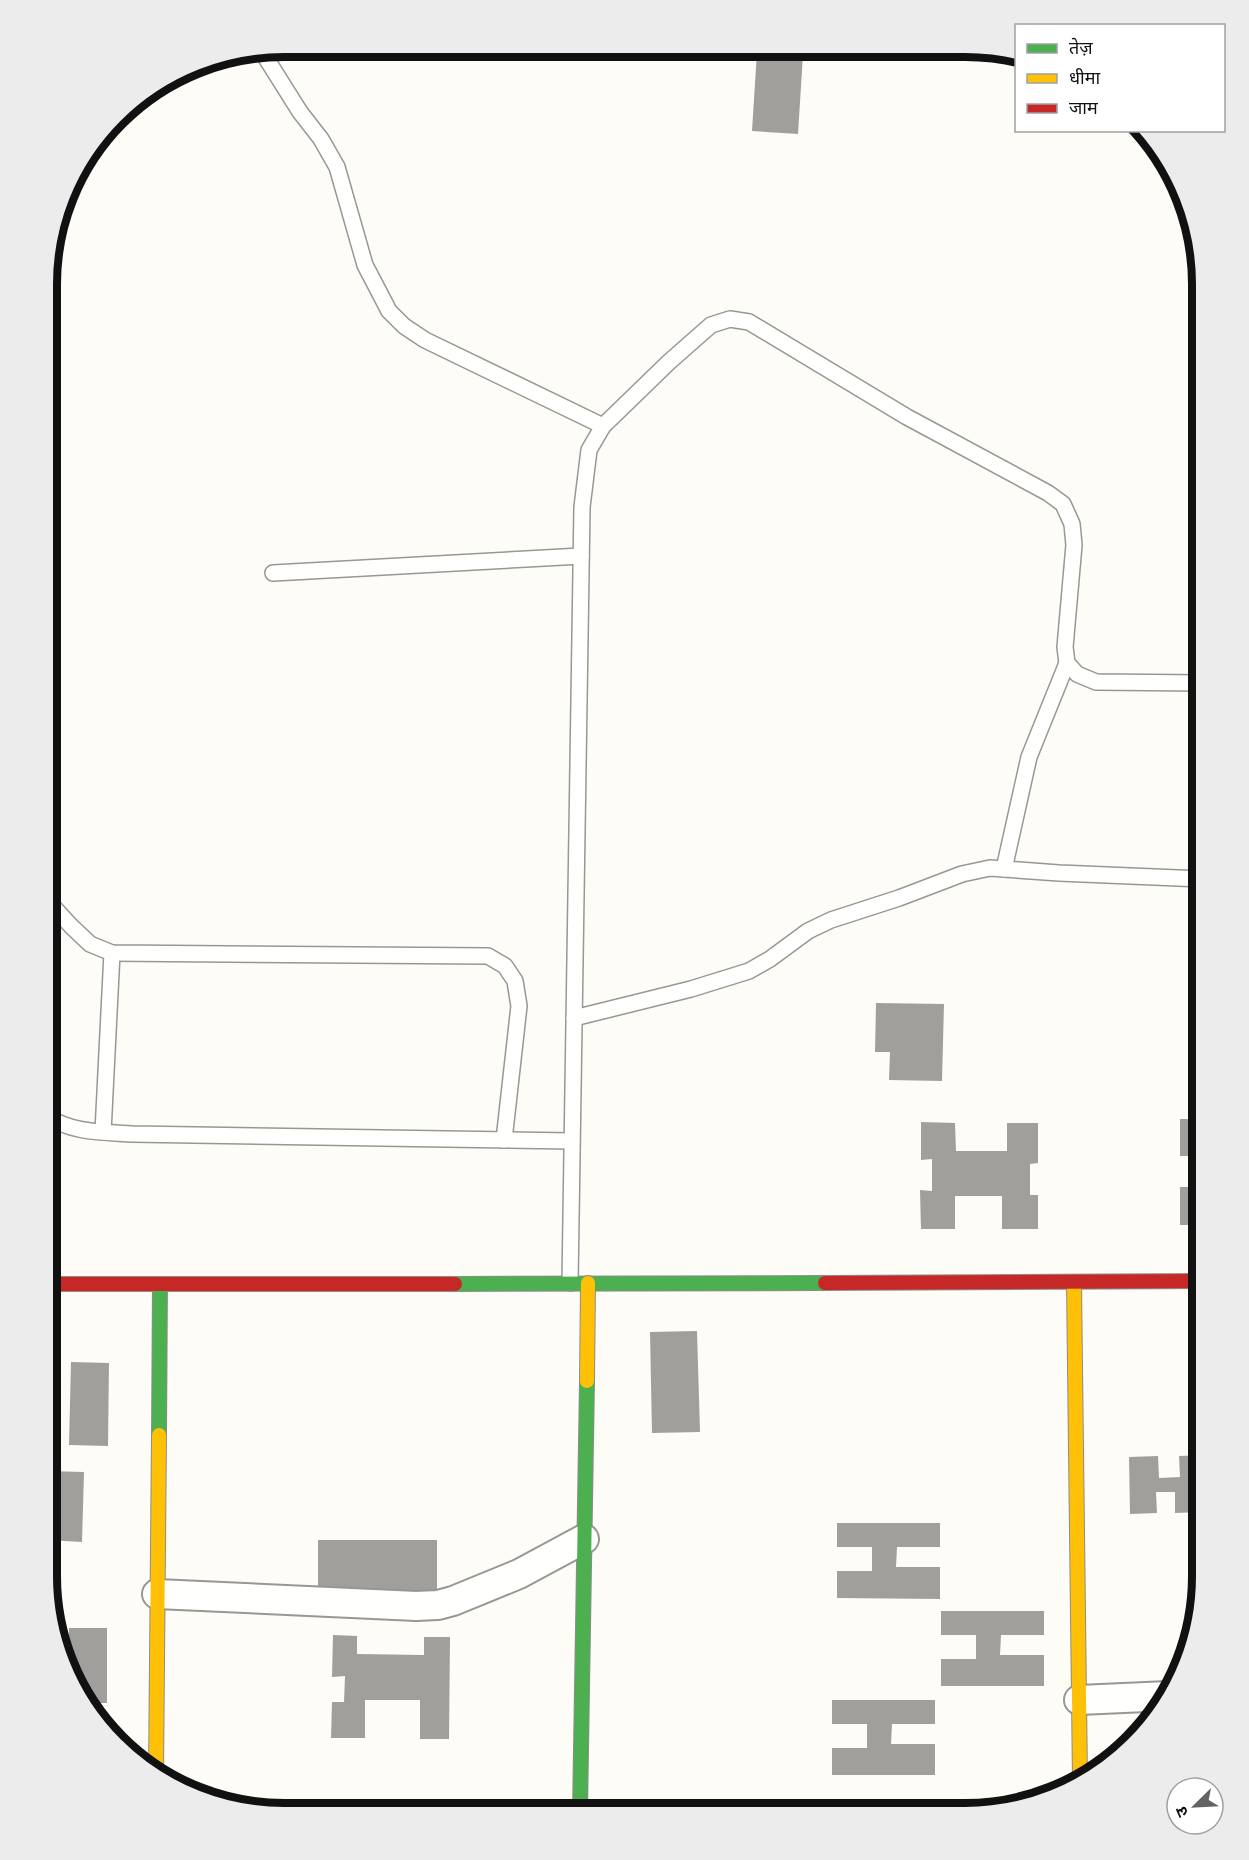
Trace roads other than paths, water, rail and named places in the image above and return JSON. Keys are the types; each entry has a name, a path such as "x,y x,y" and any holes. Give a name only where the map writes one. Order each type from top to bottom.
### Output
{"street":[{"path":"57,1284 1192,1281"},
{"path":"580,1803 588,1283"},
{"path":"1074,1283 1080,1772"},
{"path":"156,1764 160,1284"},
{"path":"157,1594 438,1605 519,1574 584,1539"},
{"path":"1079,1700 1158,1696"}],"lane":[{"path":"266,57 300,112 321,139 337,167 365,265 390,311 404,326 424,340 603,426"},
{"path":"570,1283 582,507 589,450 603,426 711,325 729,319 749,321 907,417 1048,493 1063,504 1072,524 1074,545 1065,647 1067,663 1029,757 1004,869"},
{"path":"273,573 581,556"},
{"path":"1067,663 1077,674 1096,682 1192,683"},
{"path":"574,1018 692,989 749,971 770,959 808,931 831,920 962,874 990,868 1192,878"},
{"path":"57,911 90,944 112,952 488,956 505,966 515,981 519,1006 504,1140"},
{"path":"103,1132 112,952"},
{"path":"57,1123 83,1130 132,1134 572,1141"}]}
